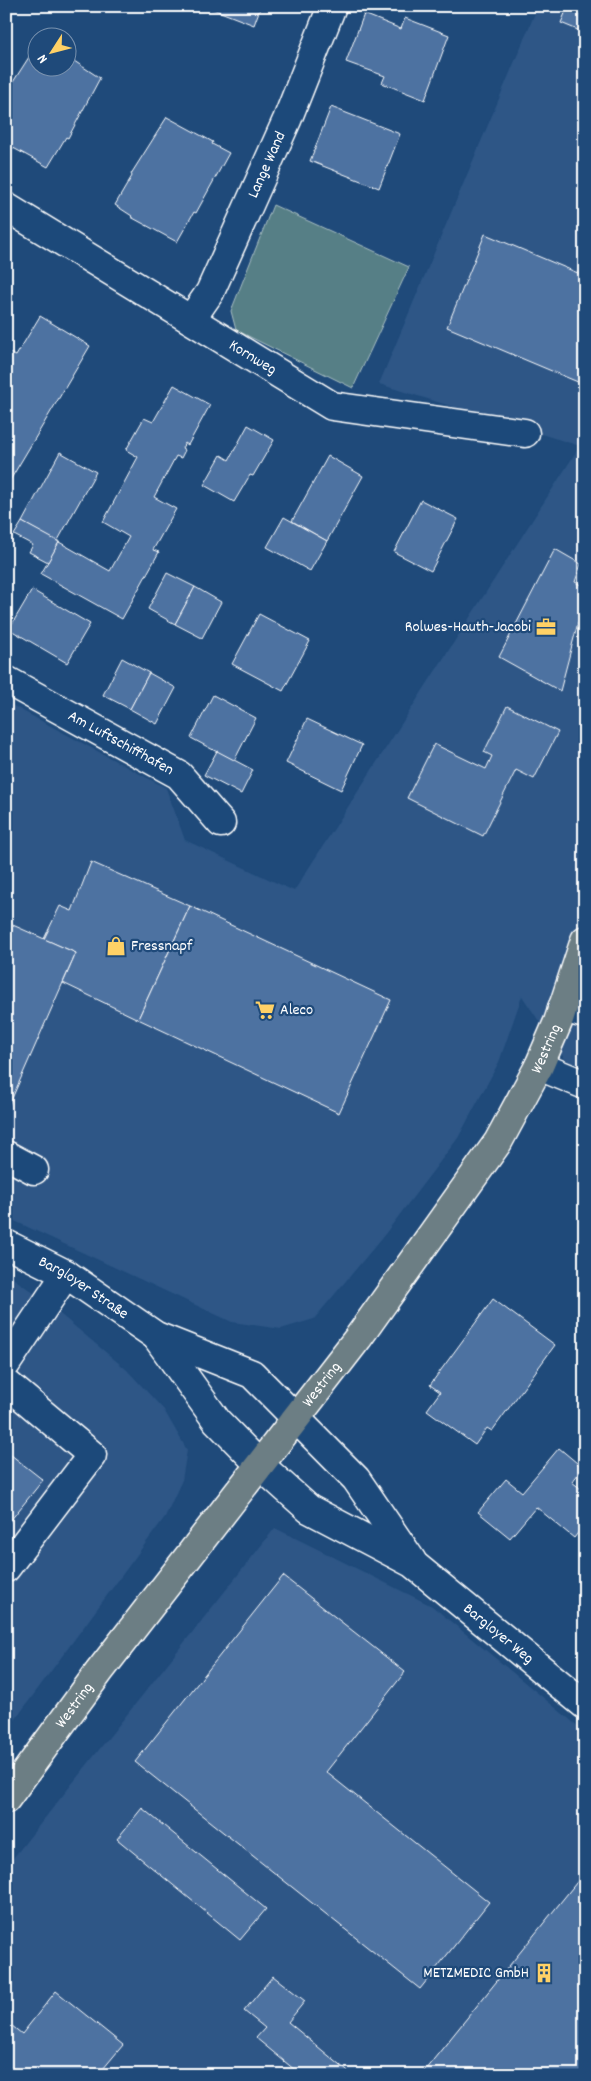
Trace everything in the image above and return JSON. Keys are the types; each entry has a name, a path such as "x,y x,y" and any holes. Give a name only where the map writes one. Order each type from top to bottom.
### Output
{"main road":[{"name":"Westring","path":"9,1790 98,1672 297,1418 434,1235 498,1142 539,1066 574,1011 585,940"}],"street":[{"name":"Lange Wand","path":"192,318 210,292 287,120 332,6"},
{"name":"Kornweg","path":"6,206 192,318 332,406 525,433"},
{"name":"Am Luftschiffhafen","path":"6,680 179,775 221,823"},
{"path":"539,1066 585,1085"},
{"path":"6,1155 34,1170"},
{"name":"Bargloyer Straße","path":"6,1244 66,1274 156,1336 252,1374 297,1418"},
{"path":"6,1364 66,1274"},
{"name":"Bargloyer Straße","path":"156,1336 217,1421 260,1465"},
{"path":"6,1383 92,1456 6,1568"},
{"name":"Bargloyer Weg","path":"297,1418 356,1479 412,1563"},
{"name":"Bargloyer Weg","path":"260,1465 309,1509 412,1563 585,1705"}],"shaded area":[{"path":"538,6 585,6 585,1074 564,1058 522,996 499,1062 458,1138 382,1238 314,1319 281,1329 232,1322 6,1217 6,702 166,788 185,840 294,891 580,446 379,384"},
{"path":"6,1273 42,1299 127,1370 164,1410 187,1450 182,1480 165,1517 6,1732"},
{"path":"275,1528 432,1606 585,1732 585,2075 6,2075 6,1867"}],"green space":[{"path":"273,205 409,267 353,388 236,330 231,311"}],"building":[{"path":"205,6 261,6 254,25"},
{"path":"568,6 585,6 585,33 561,23"},
{"path":"364,14 401,29 405,18 449,35 425,100 382,83 385,76 346,62"},
{"path":"28,59 28,78 78,78 78,64 100,78 68,138 66,137 48,167 6,144 6,93"},
{"path":"331,107 400,134 379,188 310,161"},
{"path":"167,117 229,153 196,213 194,212 177,242 131,217 115,205 132,176 131,174"},
{"path":"485,234 585,276 585,385 447,327"},
{"path":"40,316 90,346 6,487 6,359 10,353 16,356"},
{"path":"174,385 210,405 188,445 185,443 182,448 185,450 181,458 176,456 154,497 176,509 153,550 159,552 122,619 41,574 59,542 110,571 129,537 103,522 138,457 126,450 144,418 153,422"},
{"path":"248,425 274,440 253,476 250,475 234,502 204,485 221,455 229,460"},
{"path":"60,452 96,472 57,542 22,522"},
{"path":"328,456 363,476 327,541 292,521"},
{"path":"421,500 458,519 431,571 394,552"},
{"path":"284,517 327,541 310,571 267,547"},
{"path":"22,522 59,542 48,562 29,552 33,545 14,535"},
{"name":"Rolwes-Hauth-Jacobi","path":"555,549 581,564 575,582 585,587 585,596 560,691 499,657"},
{"path":"167,573 195,587 175,624 148,609"},
{"path":"195,587 221,602 202,638 175,624"},
{"path":"32,590 90,624 67,663 9,629"},
{"path":"259,614 310,641 283,691 232,664"},
{"path":"122,658 149,673 130,709 103,695"},
{"path":"149,673 176,688 157,724 130,709"},
{"path":"213,695 256,718 234,761 191,738"},
{"path":"507,706 558,732 534,779 516,770 483,836 407,798 434,744 486,769 492,756 484,752"},
{"path":"307,719 362,745 341,790 286,763"},
{"path":"217,751 253,770 241,794 204,775"},
{"name":"Fressnapf","path":"91,862 190,906 138,1019 63,983 76,953 44,939 60,906 72,911"},
{"name":"Aleco","path":"190,906 391,1000 339,1113 138,1019"},
{"path":"6,922 76,953 6,1112"},
{"path":"493,1299 555,1345 492,1431 487,1428 475,1445 427,1410 440,1392 430,1385"},
{"path":"559,1448 583,1468 572,1482 585,1492 585,1524 574,1538 536,1507 510,1538 478,1512 506,1479 522,1492"},
{"path":"6,1451 43,1480 6,1526"},
{"path":"283,1576 405,1672 326,1772 489,1902 420,1989 135,1762"},
{"path":"142,1808 266,1909 240,1940 117,1839"},
{"name":"METZMEDIC GmbH","path":"585,1872 585,2075 421,2075"},
{"path":"273,1976 305,2001 288,2022 352,2075 301,2075 256,2038 265,2028 244,2011"},
{"path":"56,1991 123,2045 98,2075 6,2075 6,2021 22,2034"}],"place":[{"name":"Rolwes-Hauth-Jacobi","path":"546,627"},
{"name":"Fressnapf","path":"116,946"},
{"name":"Aleco","path":"265,1010"},
{"name":"METZMEDIC GmbH","path":"544,1973"}]}
